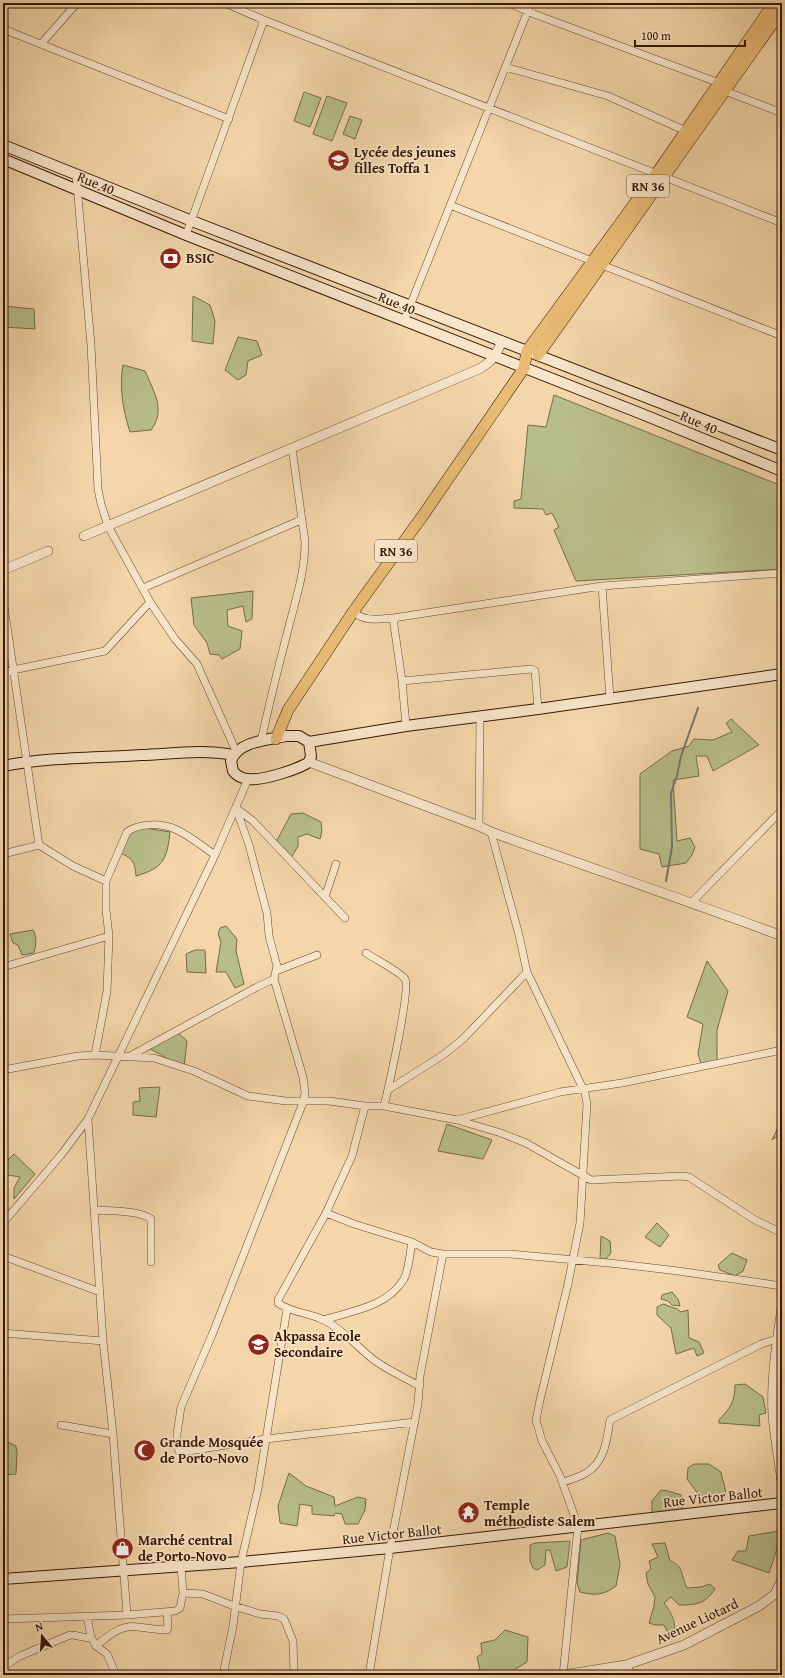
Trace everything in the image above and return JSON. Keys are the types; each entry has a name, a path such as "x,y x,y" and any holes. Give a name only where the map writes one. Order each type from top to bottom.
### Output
{"main road":[{"name":"RN 36","path":"725,87 774,3"},
{"name":"RN 36","path":"276,738 284,719 353,612 424,514 524,368 538,355 597,264 661,175 689,133 782,10"},
{"name":"Rue 40","path":"3,145 192,221 782,450"},
{"name":"Rue 40","path":"3,159 186,235 637,412 782,471"},
{"name":"RN 36","path":"524,368 527,351 597,264"},
{"path":"3,766 60,759 202,752 235,753 249,745 286,736 299,736 309,742 406,726 538,709 782,674"},
{"path":"235,753 231,761 233,771 236,775 248,779 260,778 299,768 309,762 311,756 309,742"},
{"name":"Rue Victor Ballot","path":"3,1579 241,1562 390,1548 782,1504"}],"street":[{"path":"41,44 76,3"},
{"path":"225,3 264,20 782,223"},
{"path":"509,3 725,87 782,113"},
{"path":"404,321 531,3"},
{"path":"186,235 264,20"},
{"path":"3,29 228,119"},
{"path":"505,67 608,96 689,133"},
{"path":"76,174 91,345 98,489 101,504 108,526 150,602 175,639 197,664 235,753"},
{"path":"450,205 782,336"},
{"path":"84,536 479,369 488,364 495,356 502,341"},
{"path":"261,742 272,686 282,657 300,587 305,551 292,448"},
{"path":"143,588 301,520"},
{"path":"3,570 48,551"},
{"path":"353,612 360,618 366,620 393,618 602,586 782,573"},
{"path":"602,586 610,698"},
{"path":"3,599 40,845"},
{"path":"3,672 105,651 150,602"},
{"path":"393,618 402,681 406,726"},
{"path":"402,681 531,669 534,671 538,709"},
{"path":"479,826 480,716"},
{"path":"309,762 479,826 491,832 592,869 692,902 782,936"},
{"path":"3,1223 61,1156 88,1119 215,855 248,779"},
{"path":"236,808 253,821 346,918"},
{"path":"236,808 249,846 267,913 269,936 277,959 274,979 303,1077 305,1092 304,1100 212,1335 181,1407 177,1434 177,1446 179,1451 182,1452 266,1439 415,1422"},
{"path":"692,902 782,810"},
{"path":"95,1055 107,991 109,936 105,902 106,881 127,832 132,828 139,826 163,826 175,829 215,855"},
{"path":"491,832 519,935 527,972 587,1098 580,1223 568,1284 536,1420 542,1441 563,1482 578,1526 563,1675"},
{"path":"3,854 40,845 73,866 106,881"},
{"path":"325,897 336,864"},
{"path":"3,967 109,936"},
{"path":"366,953 403,978 406,984 384,1106"},
{"path":"276,971 316,955"},
{"path":"388,1090 443,1055 463,1039 527,972"},
{"path":"130,1056 257,986 274,979"},
{"path":"457,1120 560,1092 622,1083 782,1050"},
{"path":"3,1070 78,1056 95,1055 154,1058 194,1071 248,1096 286,1101 329,1101 365,1106 384,1106 457,1120 501,1133 526,1143 591,1180 597,1181 682,1176 689,1177 755,1220 782,1233"},
{"path":"365,1106 352,1156 326,1212 278,1298 278,1303 287,1309 323,1320 345,1333 357,1347 375,1361 420,1386"},
{"path":"88,1119 103,1341 113,1434 127,1615"},
{"path":"95,1210 121,1211 147,1216 151,1219 151,1262"},
{"path":"326,1212 354,1224 412,1242 431,1252 443,1254 510,1254 678,1271 782,1286"},
{"path":"323,1320 359,1310 380,1302 387,1297 404,1278 412,1242"},
{"path":"369,1675 390,1548 415,1422 443,1254"},
{"path":"3,1256 100,1292"},
{"path":"782,1308 777,1339 773,1389 773,1414 782,1482"},
{"path":"223,1675 233,1626 234,1606 241,1562 258,1489 287,1309"},
{"path":"3,1334 103,1341"},
{"path":"563,1482 587,1473 595,1464 605,1449 610,1420 761,1344 777,1339"},
{"path":"60,1425 113,1434"},
{"path":"3,1619 127,1615 176,1611 180,1608 183,1593 181,1566"},
{"name":"Avenue Liotard","path":"563,1675 626,1665 684,1645 780,1596 782,1580"},
{"path":"183,1593 203,1594 234,1606 260,1614 278,1616 284,1619 292,1641 294,1675"},
{"path":"96,1646 120,1628 138,1627 144,1629 167,1630 167,1612"},
{"path":"87,1616 91,1637 96,1646 107,1654 116,1675"},
{"path":"3,1668 20,1656 70,1636 75,1635 84,1638 91,1637"},
{"path":"626,1665 632,1675"}],"green space":[{"path":"304,92 321,98 310,127 294,121"},
{"path":"327,96 347,103 332,141 313,134"},
{"path":"350,116 362,120 355,139 343,134"},
{"path":"193,296 210,305 215,321 213,344 192,341"},
{"path":"3,306 34,309 35,329 3,327"},
{"path":"238,337 257,341 262,355 248,361 246,375 238,380 225,370"},
{"path":"123,365 145,371 152,386 157,401 158,415 151,430 130,432 125,416 122,398 121,381"},
{"path":"554,395 782,486 782,569 576,581 554,530 559,527 552,513 546,515 543,509 514,508 514,501 521,499 528,425 546,427"},
{"path":"253,591 252,619 246,622 243,606 227,610 228,626 242,631 240,649 222,659 219,655 210,654 207,643 194,625 191,598"},
{"path":"731,719 759,745 713,771 707,756 696,756 699,776 673,780 677,841 690,838 695,847 692,855 686,863 662,867 659,854 640,849 640,774 672,751 689,746 694,739 713,740 732,732 726,723"},
{"path":"303,813 321,822 322,831 320,839 307,834 298,837 298,846 290,860 274,846 291,814"},
{"path":"145,828 170,832 169,842 162,862 152,870 136,876 134,863 130,858 118,852 127,832"},
{"path":"226,926 237,939 236,951 244,984 235,988 226,972 216,972 221,942 218,934 220,928"},
{"path":"33,930 36,941 34,953 22,955 18,945 13,943 10,934"},
{"path":"195,950 205,950 206,973 187,972 186,954"},
{"path":"707,961 728,991 717,1030 717,1062 702,1067 698,1054 703,1024 687,1017"},
{"path":"176,1031 187,1041 184,1068 147,1047"},
{"path":"160,1087 156,1117 133,1115 133,1102 140,1101 139,1088"},
{"path":"781,1121 782,1140 776,1137 772,1140"},
{"path":"447,1124 492,1140 483,1159 438,1151"},
{"path":"14,1154 35,1174 14,1199 14,1188 20,1177 8,1175 3,1169 3,1165"},
{"path":"657,1223 669,1235 660,1247 645,1237"},
{"path":"601,1236 610,1241 611,1253 606,1259 600,1259"},
{"path":"732,1253 747,1260 743,1271 735,1276 720,1270 718,1265"},
{"path":"672,1292 678,1299 680,1306 672,1305 668,1301 661,1299 662,1295"},
{"path":"663,1304 681,1312 688,1310 689,1338 699,1342 704,1353 697,1356 694,1348 676,1354 671,1328 657,1315 657,1307"},
{"path":"745,1384 763,1397 766,1413 759,1415 760,1426 719,1423 719,1420 729,1408 733,1400 735,1385"},
{"path":"3,1440 16,1446 16,1474 3,1475"},
{"path":"694,1464 709,1464 721,1472 726,1496 706,1497 699,1495 687,1479 688,1468"},
{"path":"289,1473 306,1486 334,1497 335,1506 358,1497 366,1499 365,1510 358,1524 345,1524 342,1514 335,1513 334,1516 312,1514 312,1506 300,1504 297,1526 280,1523 278,1506"},
{"path":"661,1490 681,1495 683,1512 652,1515 652,1501"},
{"path":"779,1531 777,1549 769,1573 732,1560 738,1551 746,1551 749,1536"},
{"path":"608,1533 615,1536 620,1565 616,1586 599,1594 580,1592 577,1583 581,1540"},
{"path":"570,1541 567,1567 556,1571 550,1550 546,1550 545,1565 537,1570 533,1568 530,1561 530,1545 535,1543"},
{"path":"665,1543 670,1561 678,1565 680,1568 687,1588 701,1587 710,1584 715,1589 708,1598 700,1603 679,1605 671,1597 664,1603 671,1613 674,1621 675,1626 673,1634 668,1633 664,1625 649,1623 655,1597 648,1584 646,1573 651,1569 649,1561 658,1557 652,1544"},
{"path":"505,1630 528,1637 527,1662 506,1675 481,1675 477,1657 482,1654 481,1643 495,1640"}],"waterway":[{"path":"666,881 672,847 671,793 677,776 681,756 698,708"}],"place":[{"name":"Lycée des jeunes filles Toffa 1","path":"339,160"},
{"name":"BSIC","path":"170,258"},
{"name":"Akpassa Ecole Secondaire","path":"258,1344"},
{"name":"Grande Mosquée de Porto-Novo","path":"144,1450"},
{"name":"Temple méthodiste Salem","path":"469,1513"},
{"name":"Marché central de Porto-Novo","path":"122,1548"}]}
